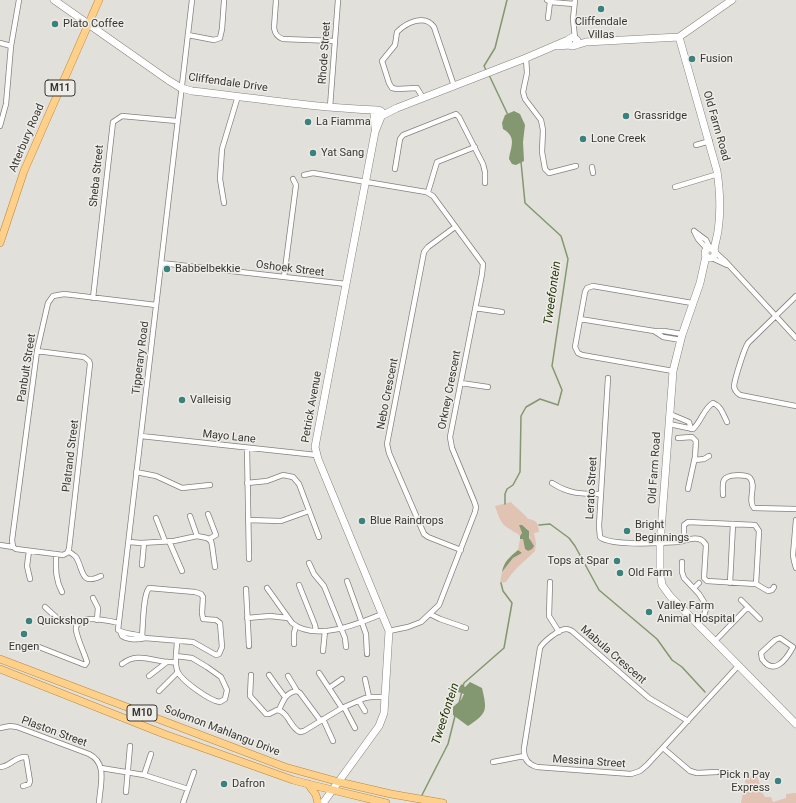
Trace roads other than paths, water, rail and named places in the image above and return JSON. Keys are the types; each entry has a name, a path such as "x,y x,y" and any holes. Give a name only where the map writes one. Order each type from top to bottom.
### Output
{"main road":[{"name":"Atterbury Road","path":"0,243 24,171 87,24 99,0"},
{"name":"Solomon Mahlangu Drive","path":"0,659 285,766 339,782 391,794 443,803"},
{"name":"Solomon Mahlangu Drive","path":"0,669 164,734 308,784 386,803"},
{"path":"308,784 316,795 318,803"}],"street":[{"path":"0,126 19,0"},
{"name":"Cliffendale Drive","path":"54,0 144,64 181,88 192,91 360,110 378,114 398,108 554,46 572,41"},
{"name":"Tipperary Road","path":"143,638 119,630 119,623 192,0"},
{"path":"188,35 214,40 220,38 224,0"},
{"path":"276,0 274,28 278,36 283,39 335,41"},
{"name":"Rhode Street","path":"330,107 338,0"},
{"path":"548,18 549,1 574,2 572,41 586,42 679,37 732,0"},
{"path":"423,98 417,88 392,88 382,63 384,57 395,45 397,32 404,26 415,21 427,20 434,27 454,86"},
{"name":"Old Farm Road","path":"679,37 710,141 718,174 720,199 718,223 711,252 681,337 673,371 660,544 660,572 662,585 670,596 796,724"},
{"path":"0,43 11,46"},
{"path":"526,58 527,71 523,89 524,96 541,120 543,130 542,145 544,166 546,172 550,173 576,166"},
{"path":"224,203 220,179 222,149 238,96"},
{"name":"Petrick Avenue","path":"323,803 382,722 384,713 389,631 316,455 317,434 378,114"},
{"path":"395,169 400,139 403,134 454,115 459,116 475,147 484,167 485,183"},
{"name":"Sheba Street","path":"93,298 113,122 122,116 177,122"},
{"path":"696,145 710,141"},
{"path":"304,175 313,173 428,192 435,165 438,161 475,147"},
{"path":"592,167 593,174"},
{"path":"676,187 718,174"},
{"path":"284,277 296,185 293,179"},
{"name":"Orkney Crescent","path":"389,631 421,622 440,603 476,507 450,441 483,264 433,196 428,192"},
{"name":"Nebo Crescent","path":"455,227 428,247 424,252 387,444 389,453 424,534 461,550"},
{"path":"711,252 730,267 796,338"},
{"name":"Oshoek Street","path":"161,263 346,284"},
{"path":"673,371 582,355 578,353 575,347 585,292 590,286 692,303"},
{"name":"Panbult Street","path":"13,547 12,540 37,351 50,298 56,295 64,294 156,305"},
{"path":"796,296 750,340 746,346 734,385 737,393 744,396 796,406"},
{"path":"476,308 502,312"},
{"path":"580,319 654,332 664,330 681,337"},
{"name":"Platrand Street","path":"37,351 84,357 90,364 68,551"},
{"name":"Lerato Street","path":"608,378 598,531 600,537 611,541 660,544"},
{"path":"461,383 488,387"},
{"path":"669,424 691,429 698,424 708,407 713,403 719,406 722,410 727,422"},
{"path":"670,414 689,422 691,429"},
{"name":"Mayo Lane","path":"141,436 316,455"},
{"path":"678,438 692,438 695,439 697,444 688,489"},
{"path":"247,448 249,559"},
{"path":"695,460 704,459 709,456"},
{"path":"136,472 156,476 182,488 210,485"},
{"path":"247,483 267,481 283,475 291,475 299,484 319,537"},
{"path":"723,495 724,480 726,478 732,476 747,476 752,480 751,504 754,508 796,509"},
{"path":"552,483 571,493 600,494"},
{"path":"248,520 281,521 309,511"},
{"path":"208,514 216,535 209,540"},
{"path":"190,516 197,536"},
{"path":"156,518 182,571"},
{"path":"796,520 793,555 796,568"},
{"path":"684,540 684,526 688,522 753,524 757,526 759,529 756,584"},
{"path":"730,583 733,524"},
{"path":"128,542 144,543 197,536 209,540 212,546 215,567"},
{"path":"660,544 697,539 704,542 706,546 704,578 710,582 756,584 768,591 774,587"},
{"path":"142,565 144,543"},
{"path":"0,546 63,555 68,551 76,557 81,572 87,579 92,580 101,576"},
{"path":"29,551 27,566 30,579"},
{"path":"56,554 56,576 62,592"},
{"path":"682,562 683,576 685,580 702,598 706,609 704,615 696,622"},
{"path":"310,563 314,574 324,586 345,638 346,647"},
{"path":"347,581 367,639 367,654"},
{"path":"493,762 524,756 540,648 545,641 559,632 549,616 550,582"},
{"path":"694,588 699,583"},
{"path":"299,585 316,625 316,630"},
{"path":"149,588 195,592 201,594 204,599 202,617 205,619 218,621 221,624 222,646 218,655 213,654 193,642 177,641 143,638 146,598 147,590 149,588"},
{"path":"267,588 288,618 296,626 304,629 324,631 341,629 382,614"},
{"path":"246,589 249,646"},
{"path":"93,598 97,605 97,620"},
{"path":"741,600 760,619"},
{"path":"45,607 58,620 74,621 78,624"},
{"path":"715,641 748,607"},
{"path":"430,614 466,628"},
{"path":"248,618 270,616 288,618"},
{"path":"39,647 86,665 86,658 77,632 78,624 83,620 119,623"},
{"path":"294,644 294,633 296,626"},
{"name":"Mabula Crescent","path":"559,632 566,629 572,631 654,702 688,721"},
{"path":"323,651 324,631"},
{"path":"778,638 784,639 795,646 781,662 774,667 767,665 762,659 762,652 778,638"},
{"path":"176,656 192,658 221,677 225,682 227,690 226,696 222,701 211,700 191,685 178,672 176,662 176,656 177,641"},
{"path":"122,664 129,659 136,657 176,662"},
{"path":"149,676 167,662"},
{"name":"Messina Street","path":"524,756 530,764 537,767 634,774 643,769 739,665"},
{"path":"159,691 178,672"},
{"path":"319,673 355,728"},
{"path":"269,674 285,697"},
{"path":"251,675 250,694 266,714 279,710 285,697 292,692 297,691"},
{"path":"288,676 297,691 322,719 333,741"},
{"path":"329,688 342,679"},
{"path":"365,679 369,697"},
{"path":"279,710 297,731 300,732 322,719 359,701 369,697 385,697"},
{"path":"359,701 364,711"},
{"name":"Plaston Street","path":"0,728 6,726 17,727 89,754 99,762 101,768"},
{"path":"126,792 130,746"},
{"path":"663,748 690,771 698,773 717,772"},
{"path":"144,775 151,754"},
{"path":"0,767 4,767 19,757 26,757 30,780 29,784 24,786"},
{"path":"98,803 101,768 144,775 188,789"},
{"path":"183,803 194,772"}],"waterway":[{"name":"Tweefontein","path":"486,70 484,66 495,48 507,0"},
{"name":"Tweefontein","path":"489,75 508,115"},
{"name":"Tweefontein","path":"505,504 505,494 507,489 513,485 520,472 521,416 526,407 540,399 558,405 562,390 552,366 568,259 561,236 525,203 521,162"},
{"path":"539,525 550,524 569,538 599,590 657,639 672,660 682,667 705,692"},
{"name":"Tweefontein","path":"463,687 464,683 504,648 512,603 503,591 501,583"},
{"name":"Tweefontein","path":"459,703 462,691"},
{"name":"Tweefontein","path":"422,795 448,744 455,716"}],"place":[{"name":"Cliffendale Villas","path":"601,9"},
{"name":"Plato Coffee","path":"55,24"},
{"name":"Fusion","path":"692,59"},
{"name":"Grassridge","path":"626,116"},
{"name":"La Fiamma","path":"308,122"},
{"name":"Lone Creek","path":"583,139"},
{"name":"Yat Sang","path":"313,153"},
{"name":"Babbelbekkie","path":"167,269"},
{"name":"Valleisig","path":"182,400"},
{"name":"Blue Raindrops","path":"362,521"},
{"name":"Bright Beginnings","path":"627,531"},
{"name":"Tops at Spar","path":"617,561"},
{"name":"Old Farm","path":"620,573"},
{"name":"Valley Farm Animal Hospital","path":"649,612"},
{"name":"Quickshop","path":"29,621"},
{"name":"Engen","path":"24,634"},
{"name":"Pick n Pay Express","path":"778,781"},
{"name":"Dafron","path":"224,784"}]}
